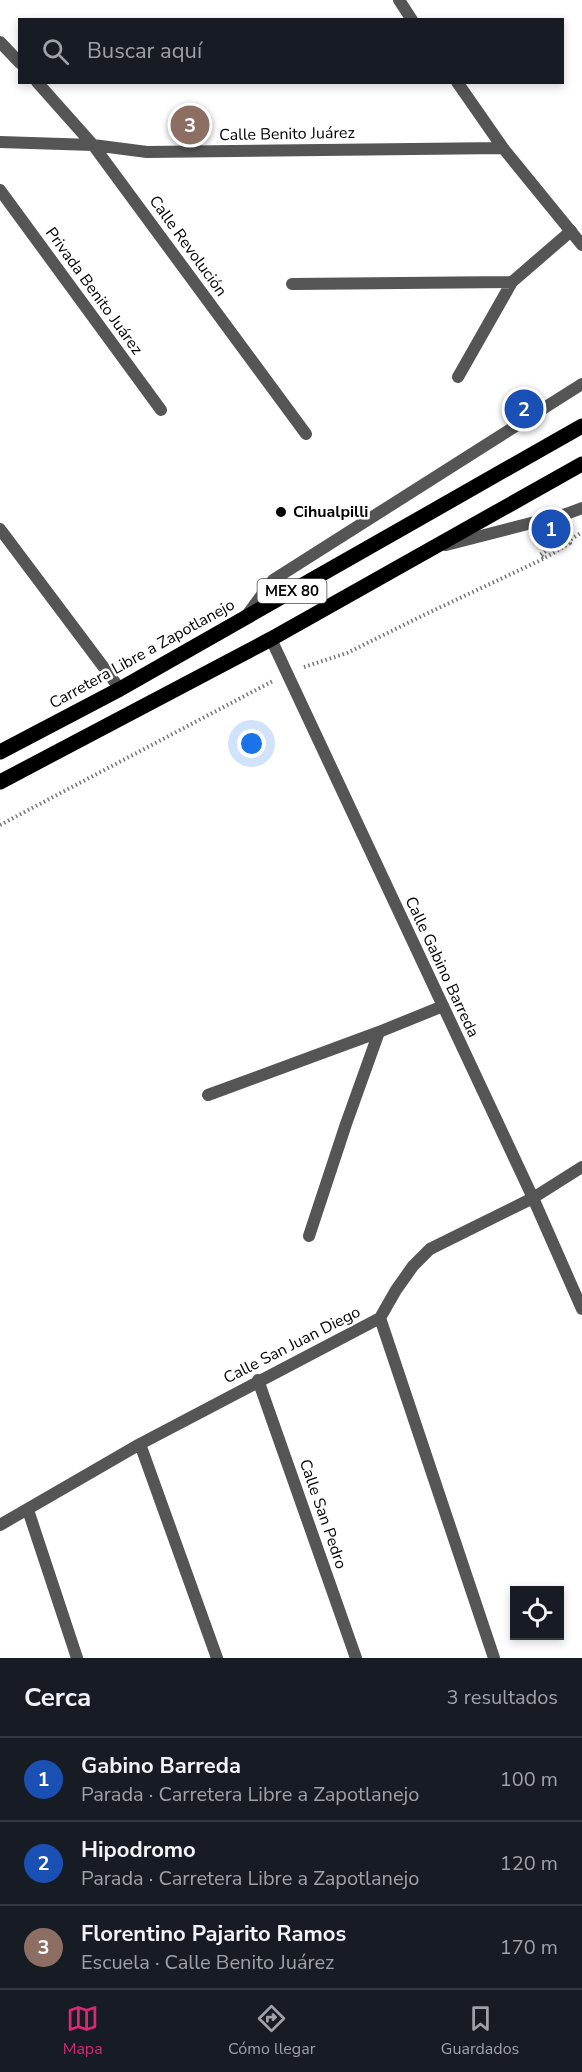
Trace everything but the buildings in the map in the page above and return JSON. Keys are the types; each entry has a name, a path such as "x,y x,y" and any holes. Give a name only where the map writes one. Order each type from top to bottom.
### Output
{"main road":[{"name":"Carretera Libre a Zapotlanejo","path":"0,752 120,689 582,426"},
{"name":"MEX 80","path":"0,782 271,639 582,464"}],"street":[{"path":"399,0 411,18"},
{"path":"0,42 18,61"},
{"name":"Calle Revolución","path":"39,84 93,145 306,434"},
{"path":"458,84 503,148 582,245"},
{"name":"Calle Benito Juárez","path":"0,142 93,145 147,152 503,148"},
{"name":"Privada Benito Juárez","path":"0,190 161,410"},
{"path":"458,377 512,282 571,231"},
{"path":"292,284 512,282"},
{"path":"245,618 273,580 582,384"},
{"path":"427,550 566,514 582,507"},
{"path":"0,529 120,689"},
{"name":"Calle Gabino Barreda","path":"271,639 533,1198 582,1309"},
{"path":"208,1095 379,1032 442,1006"},
{"path":"309,1236 379,1032"},
{"path":"380,1318 413,1266 430,1249 533,1198 582,1167"},
{"name":"Calle San Juan Diego","path":"0,1525 140,1444 258,1380 380,1318 494,1658"},
{"name":"Calle San Pedro","path":"258,1380 356,1658"},
{"path":"140,1444 217,1658"},
{"path":"28,1510 77,1658"}],"path":[{"path":"550,548 540,555 543,558 582,532"},
{"path":"0,825 287,673 347,653 543,559 570,543 569,541"}],"place":[{"name":"Florentino Pajarito Ramos","path":"190,125"},
{"name":"Hipodromo","path":"524,409"},
{"name":"Cihualpilli","path":"281,512"},
{"name":"Gabino Barreda","path":"551,529"}]}
